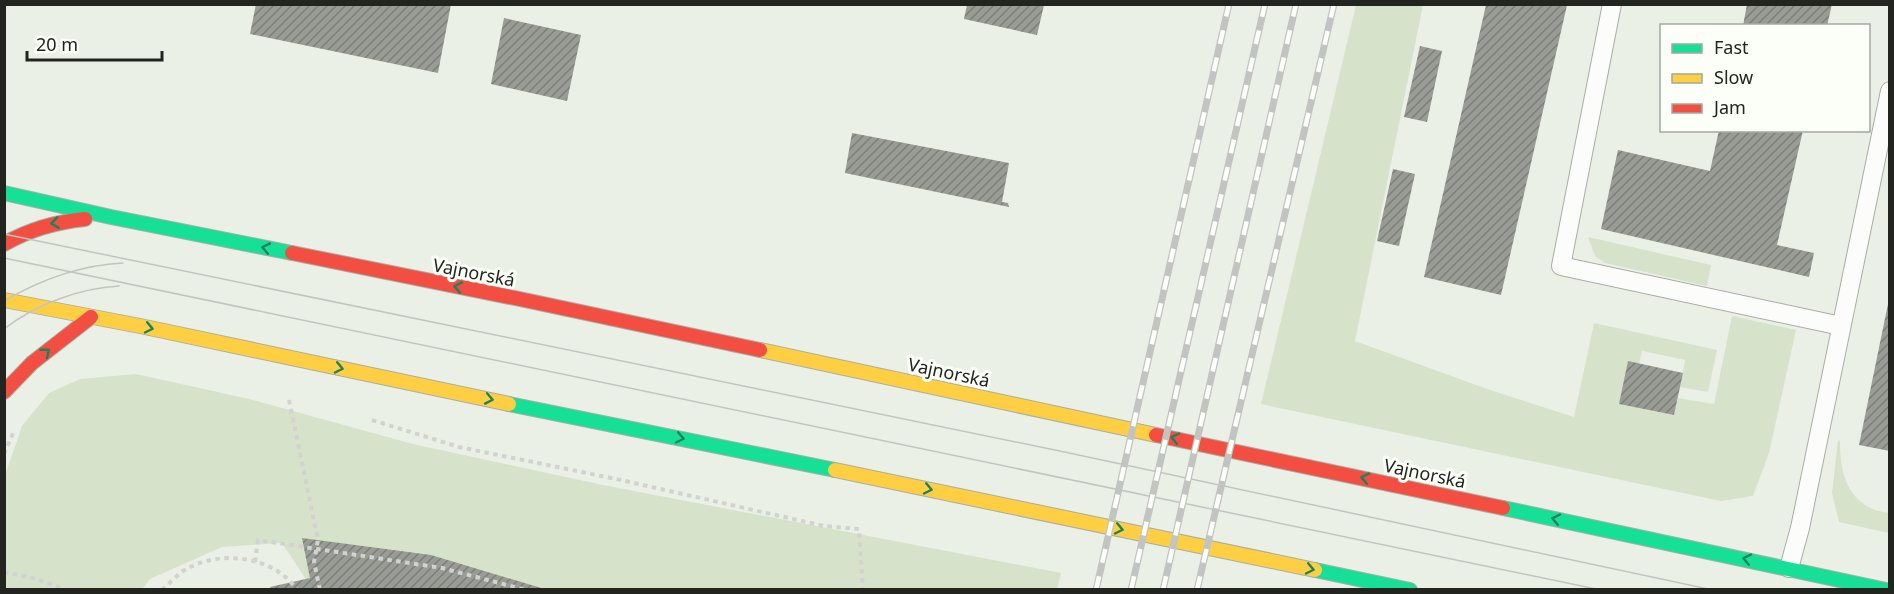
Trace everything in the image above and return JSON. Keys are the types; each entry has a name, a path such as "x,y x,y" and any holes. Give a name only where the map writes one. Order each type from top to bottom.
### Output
{"main road":[{"name":"Vajnorská","path":"4,193 111,217 515,298 1886,590"},
{"path":"4,244 31,229 46,224 111,217"},
{"path":"4,300 1404,589"},
{"path":"4,392 32,363 91,317"}],"lane":[{"path":"1611,4 1561,266 1841,326"},
{"path":"1789,568 1800,528 1890,91"}],"path":[{"path":"288,393 318,540 314,562 320,590"},
{"path":"363,417 459,447 621,480 824,526 859,529 863,590"},
{"path":"4,454 18,422"},
{"path":"255,562 258,540 442,568 526,590"},
{"path":"162,590 184,571 211,560 240,558 269,566 293,583 297,590"},
{"path":"4,572 37,579 67,590"}],"green space":[{"path":"1356,5 1423,5 1355,341 1490,390 1574,417 1594,323 1717,350 1708,392 1680,387 1685,360 1642,351 1639,364 1620,404 1674,415 1678,398 1714,404 1732,316 1796,330 1769,453 1753,496 1721,501 1261,404"},
{"path":"1588,237 1711,265 1707,286 1605,263 1595,256"},
{"path":"136,374 249,399 413,444 603,485 1061,573 1057,590 313,590 282,543 222,547 150,579 142,589 5,590 5,475 22,426 49,393 80,379"},
{"path":"1838,440 1845,479 1849,488 1862,502 1875,510 1889,513 1889,533 1839,522 1832,493"}],"building":[{"path":"256,4 451,4 438,73 250,34"},
{"path":"1747,4 1832,4 1827,24 1743,24"},
{"path":"967,5 1044,5 1037,35 964,19"},
{"path":"1486,5 1567,5 1501,295 1424,277"},
{"path":"504,18 581,35 567,101 491,84"},
{"path":"1420,46 1442,51 1427,122 1404,117"},
{"path":"1719,132 1803,132 1777,245 1814,253 1809,277 1601,229 1618,150 1710,171"},
{"path":"852,133 1009,163 1002,202 1008,203 1009,207 845,173"},
{"path":"1393,169 1415,174 1399,246 1377,241"},
{"path":"1888,304 1890,304 1890,451 1859,445"},
{"path":"1628,361 1683,373 1674,415 1619,404"},
{"path":"302,538 431,555 548,590 271,590 270,587 310,578"}],"tram line":[{"path":"4,234 1055,450 1713,590"},
{"path":"4,258 1601,590"},
{"path":"4,301 32,286 77,270 123,263"},
{"path":"4,329 29,312 58,299 89,290 119,286"}],"railway":[{"path":"1096,590 1229,4"},
{"path":"1131,590 1265,4"},
{"path":"1163,590 1296,4"},
{"path":"1197,590 1334,4"}],"traffic: fast":[{"path":"4,193 292,253"},
{"path":"509,404 835,470"},
{"path":"1503,508 1886,590"},
{"path":"1315,570 1410,590"}],"traffic: slow":[{"path":"4,300 140,326 509,404"},
{"path":"760,350 1156,435"},
{"path":"835,470 1315,570"}],"traffic: jam":[{"path":"4,244 43,227 85,219"},
{"path":"292,253 760,350"},
{"path":"4,392 32,363 91,317"},
{"path":"1156,435 1503,508"}]}
